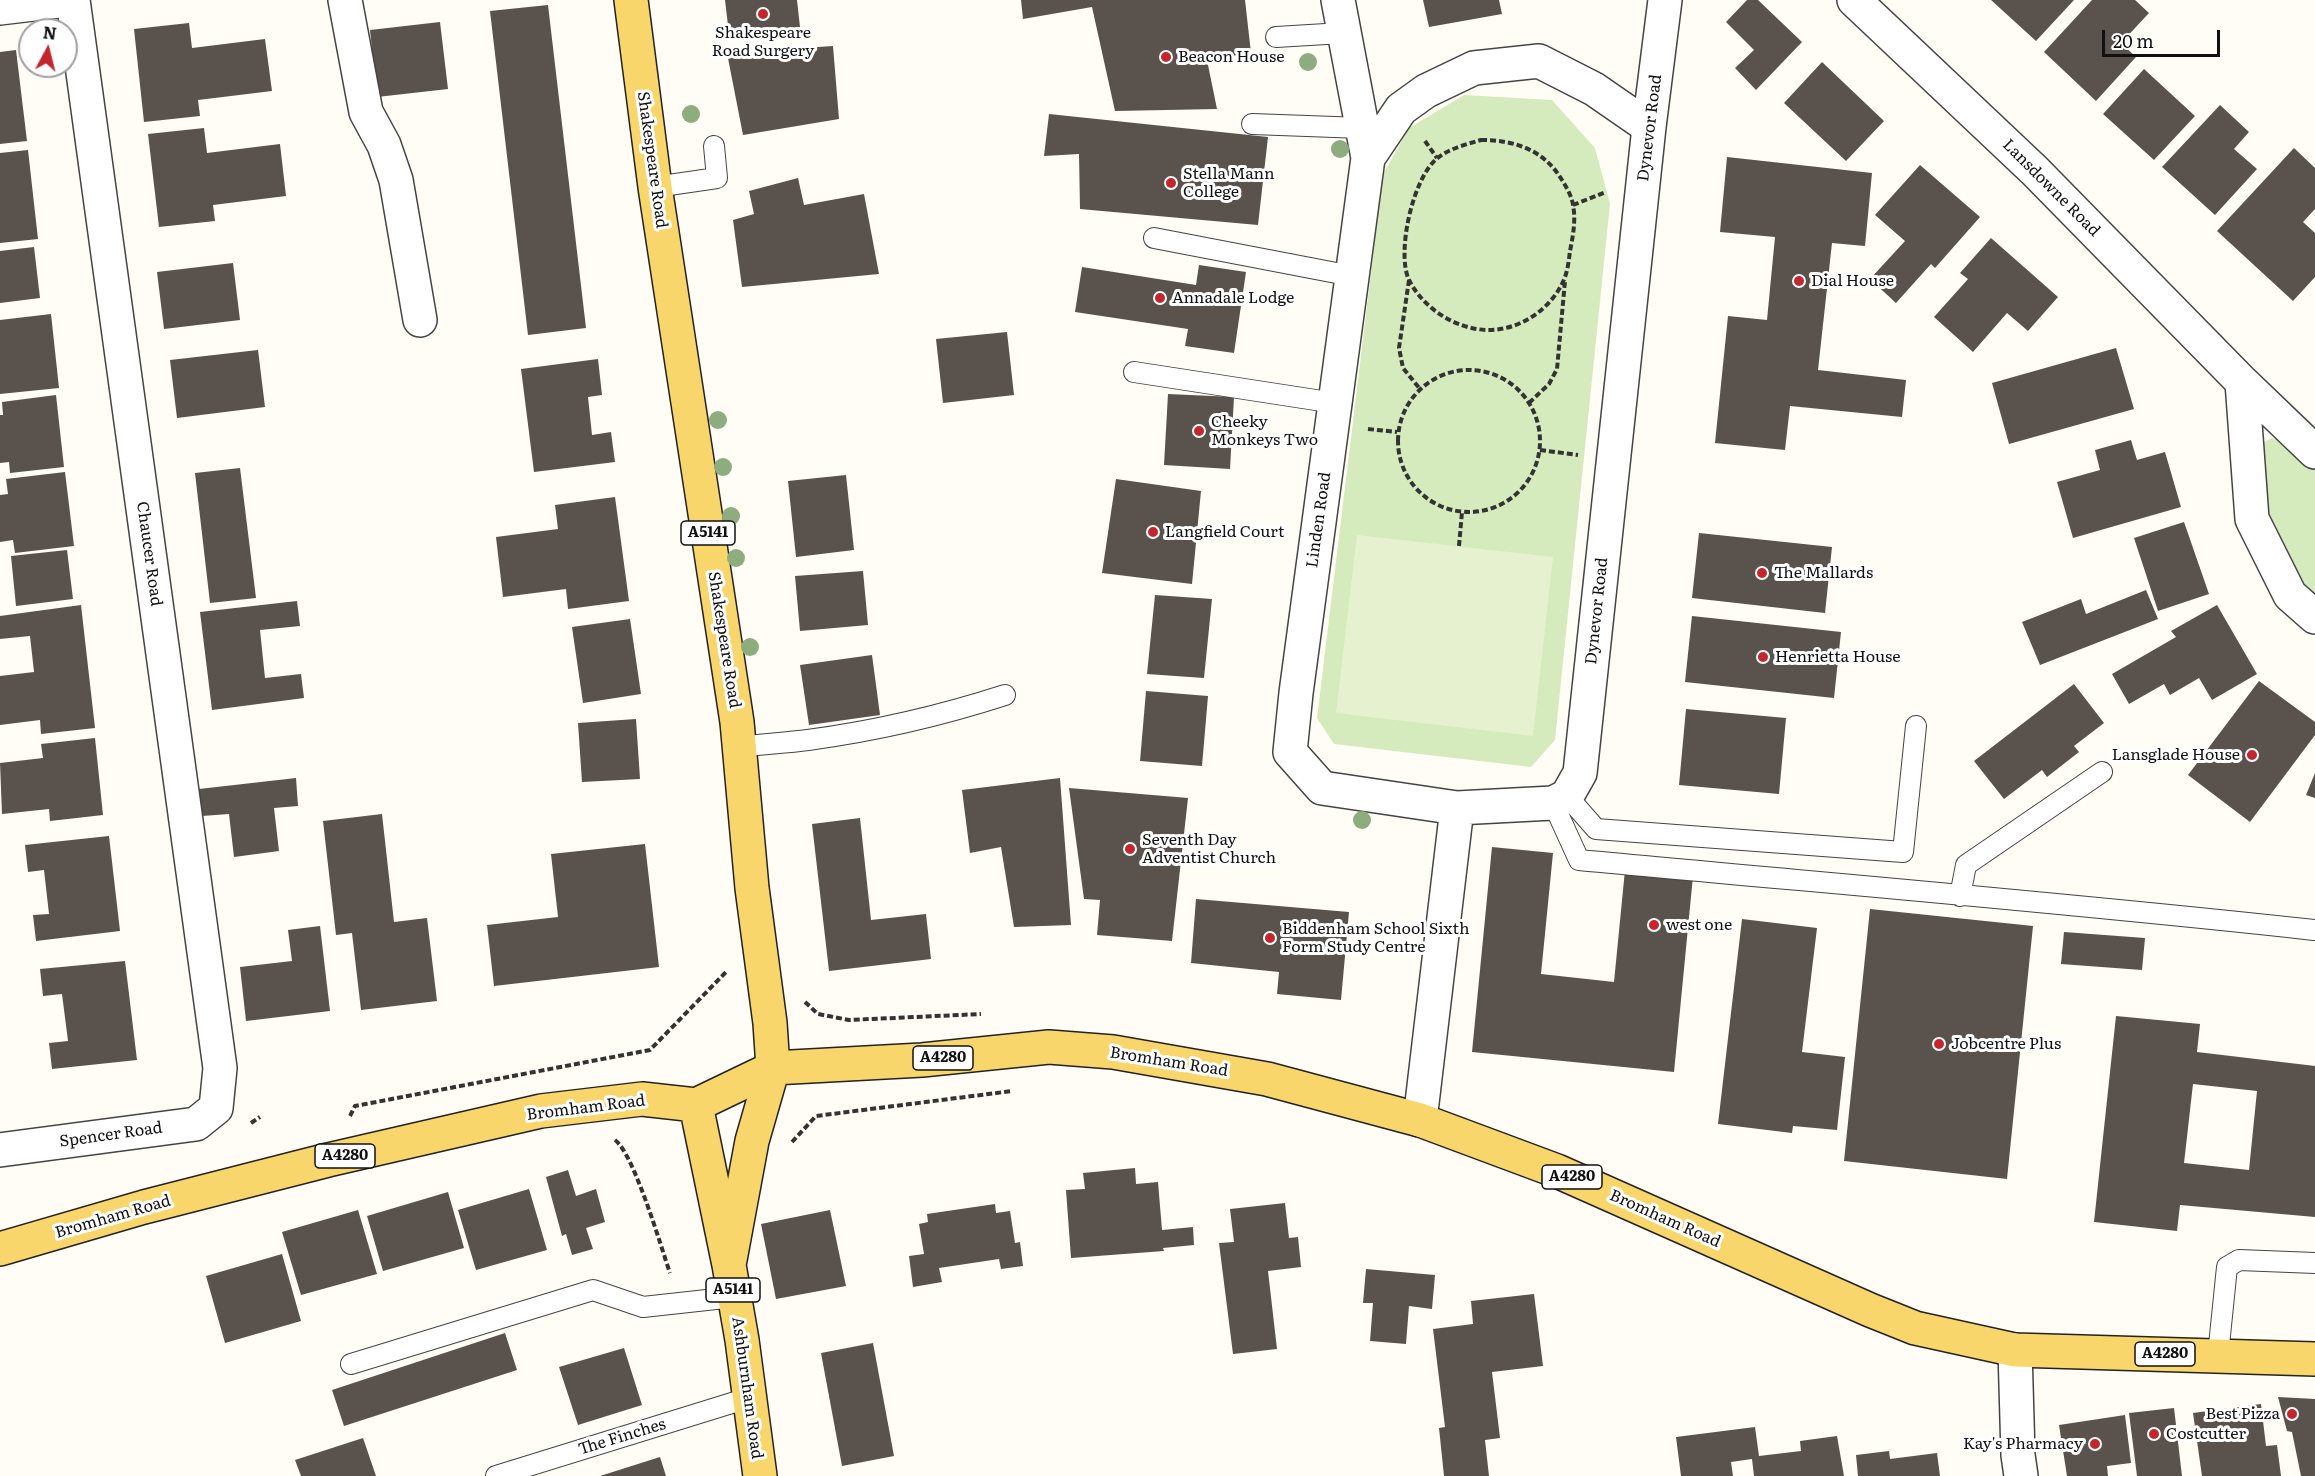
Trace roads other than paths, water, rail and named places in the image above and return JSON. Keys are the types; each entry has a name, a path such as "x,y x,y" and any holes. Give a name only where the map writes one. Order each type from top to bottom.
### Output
{"main road":[{"name":"Shakespeare Road","path":"631,0 655,187 737,722 752,888 770,1023 772,1068"},
{"name":"Bromham Road","path":"0,1249 144,1207 328,1160 541,1111 642,1098 696,1105 772,1068 922,1060 1049,1047 1113,1052 1266,1079 1420,1120 1557,1170 1888,1317 1931,1332 2015,1350 2315,1359"},
{"name":"Ashburnham Road","path":"729,1265 752,1141 772,1068"},
{"name":"Ashburnham Road","path":"696,1105 729,1265 760,1476"}],"street":[{"path":"0,8 67,0"},
{"name":"Chaucer Road","path":"74,0 220,1068 216,1108"},
{"path":"345,0 366,112 384,145 396,180 420,320"},
{"name":"Linden Road","path":"1338,0 1365,143 1352,276 1290,752 1322,788 1457,808"},
{"name":"Dynevor Road","path":"1560,800 1580,773 1649,127 1665,0"},
{"name":"Lansdowne Road","path":"1854,0 2035,171 2242,382 2315,452"},
{"path":"1365,143 1401,109 1426,91 1474,68 1539,62 1594,89 1649,127"},
{"path":"2242,382 2252,519 2290,595 2315,617"},
{"path":"1420,1120 1457,808 1560,800"},
{"name":"Spencer Road","path":"0,1150 196,1124 216,1108"},
{"path":"2015,1350 2018,1455 2021,1476"}],"lane":[{"path":"1276,37 1343,33"},
{"path":"1252,124 1365,143"},
{"path":"655,187 717,178 714,146"},
{"path":"1154,238 1352,276"},
{"path":"1134,372 1335,403"},
{"path":"739,747 805,741 872,730 953,712 1005,695"},
{"path":"1560,800 1596,829 1903,852 1916,726"},
{"path":"1960,896 1966,865 2102,772"},
{"path":"1560,800 1579,860 1960,896 2099,906 2314,930"},
{"path":"2218,1355 2227,1267 2239,1260 2315,1263"},
{"path":"351,1364 594,1290 643,1307 734,1297"},
{"name":"The Finches","path":"496,1476 748,1398"}],"place":[{"name":"Shakespeare Road Surgery","path":"763,14"},
{"name":"Beacon House","path":"1166,57"},
{"name":"Stella Mann College","path":"1171,183"},
{"name":"Dial House","path":"1799,281"},
{"name":"Annadale Lodge","path":"1160,298"},
{"name":"Cheeky Monkeys Two","path":"1199,431"},
{"name":"Langfield Court","path":"1153,532"},
{"name":"The Mallards","path":"1762,573"},
{"name":"Henrietta House","path":"1763,657"},
{"name":"Lansglade House","path":"2252,755"},
{"name":"Seventh Day Adventist Church","path":"1130,849"},
{"name":"west one","path":"1654,925"},
{"name":"Biddenham School Sixth Form Study Centre","path":"1270,938"},
{"name":"Jobcentre Plus","path":"1939,1044"},
{"name":"Best Pizza","path":"2292,1414"},
{"name":"Costcutter","path":"2154,1434"},
{"name":"Kay's Pharmacy","path":"2095,1444"}]}
